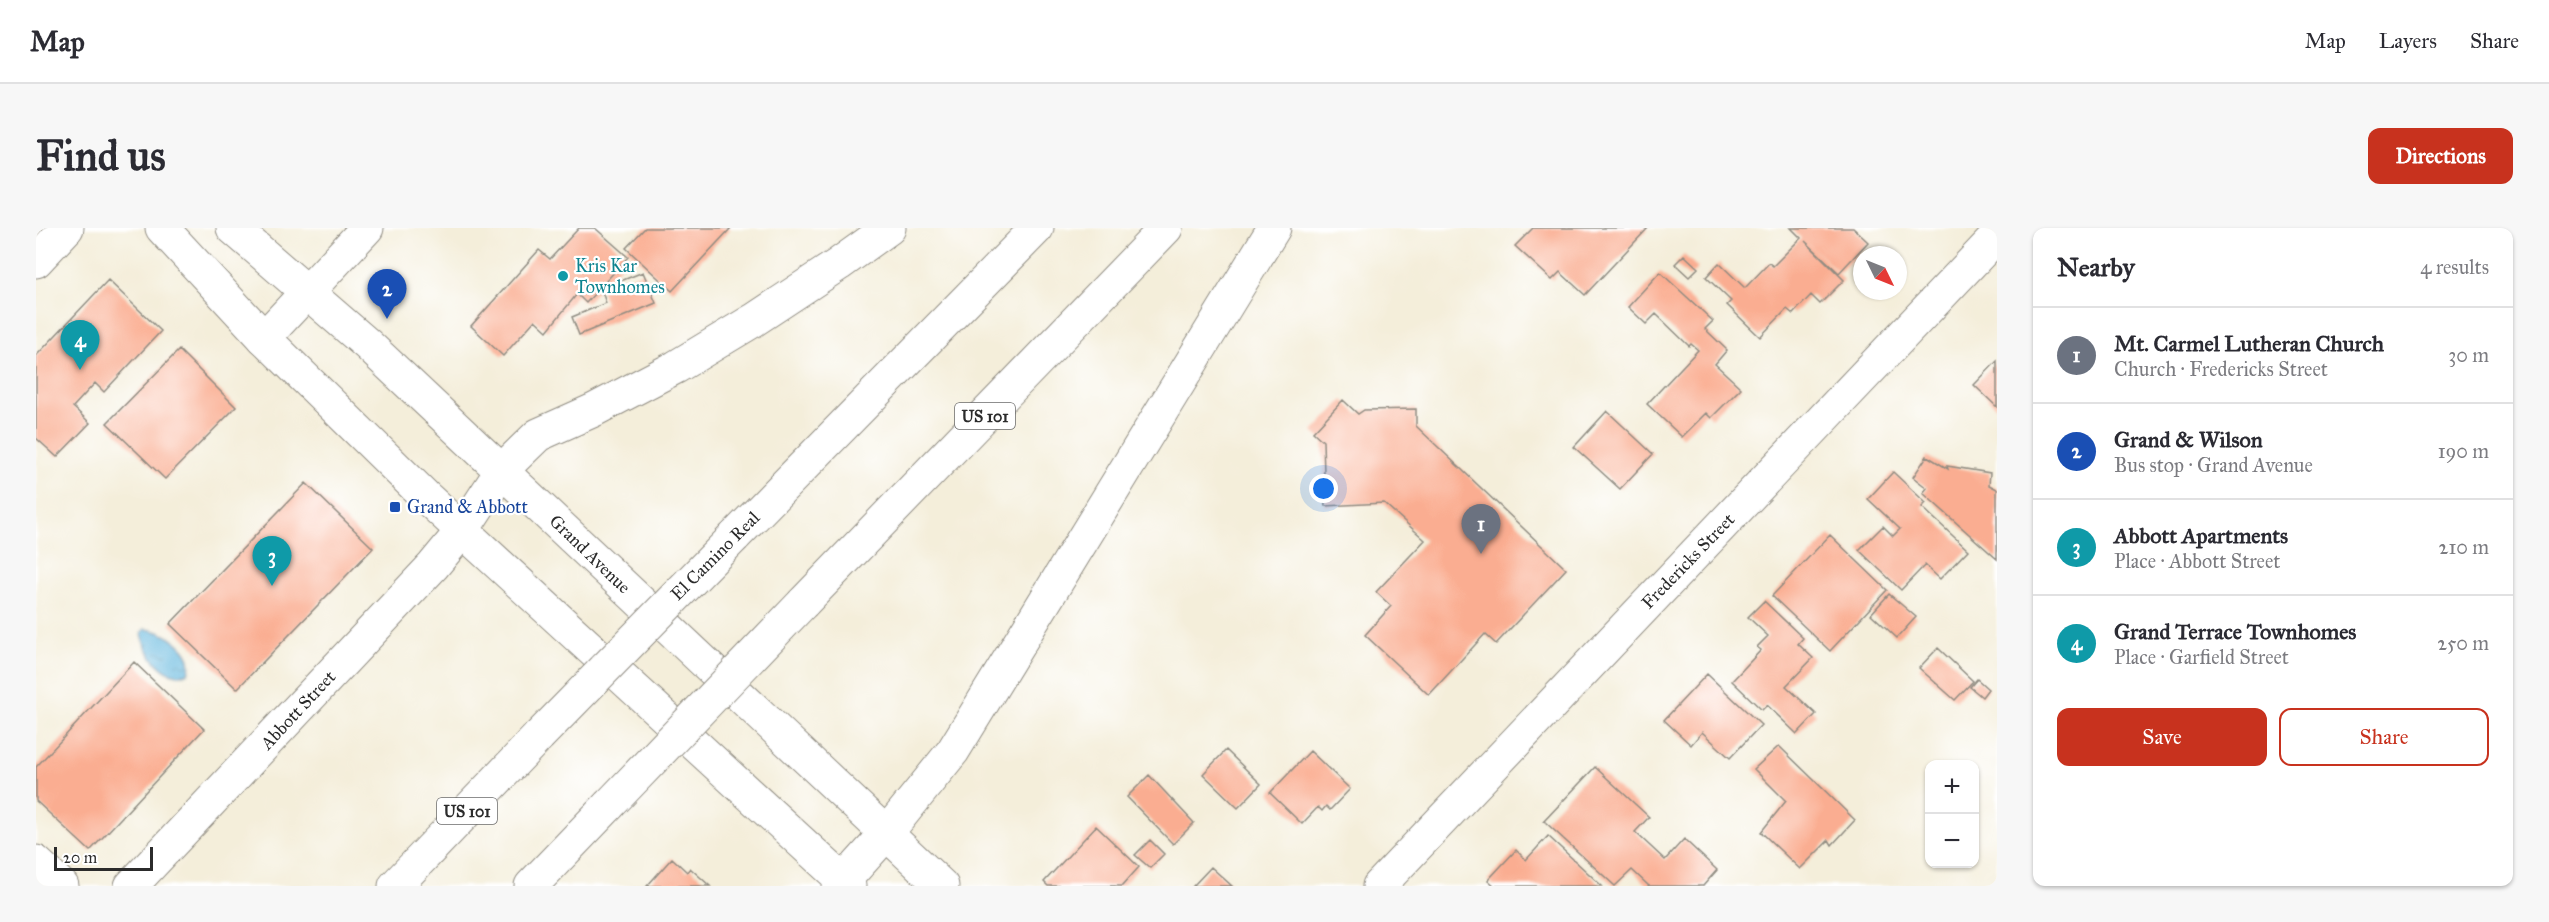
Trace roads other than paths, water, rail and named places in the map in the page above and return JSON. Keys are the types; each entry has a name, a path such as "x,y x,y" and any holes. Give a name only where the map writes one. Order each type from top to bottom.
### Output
{"main road":[{"path":"36,261 67,228"},
{"path":"162,228 264,338 462,531 844,884 953,751 1274,228"},
{"name":"Grand Avenue","path":"233,228 367,344 885,835 942,886"},
{"path":"264,338 367,228"},
{"name":"Abbott Street","path":"131,886 438,561 462,531 502,471 538,435 594,410 676,367 763,314 889,228"},
{"name":"El Camino Real","path":"395,886 1037,228"},
{"name":"US 101","path":"531,886 1166,228"},
{"name":"Fredericks Street","path":"1379,886 1997,236"},
{"path":"36,862 62,886"}],"water":[{"path":"145,629 169,637 183,649 190,665 188,673 180,675 172,673 157,663 143,640 142,632"}],"place":[{"name":"Kris Kar Townhomes","path":"563,276"},
{"name":"Grand & Wilson","path":"387,319"},
{"name":"Grand Terrace Townhomes","path":"80,370"},
{"name":"Grand & Abbott","path":"395,507"},
{"name":"Mt. Carmel Lutheran Church","path":"1481,554"},
{"name":"Abbott Apartments","path":"272,586"}]}
